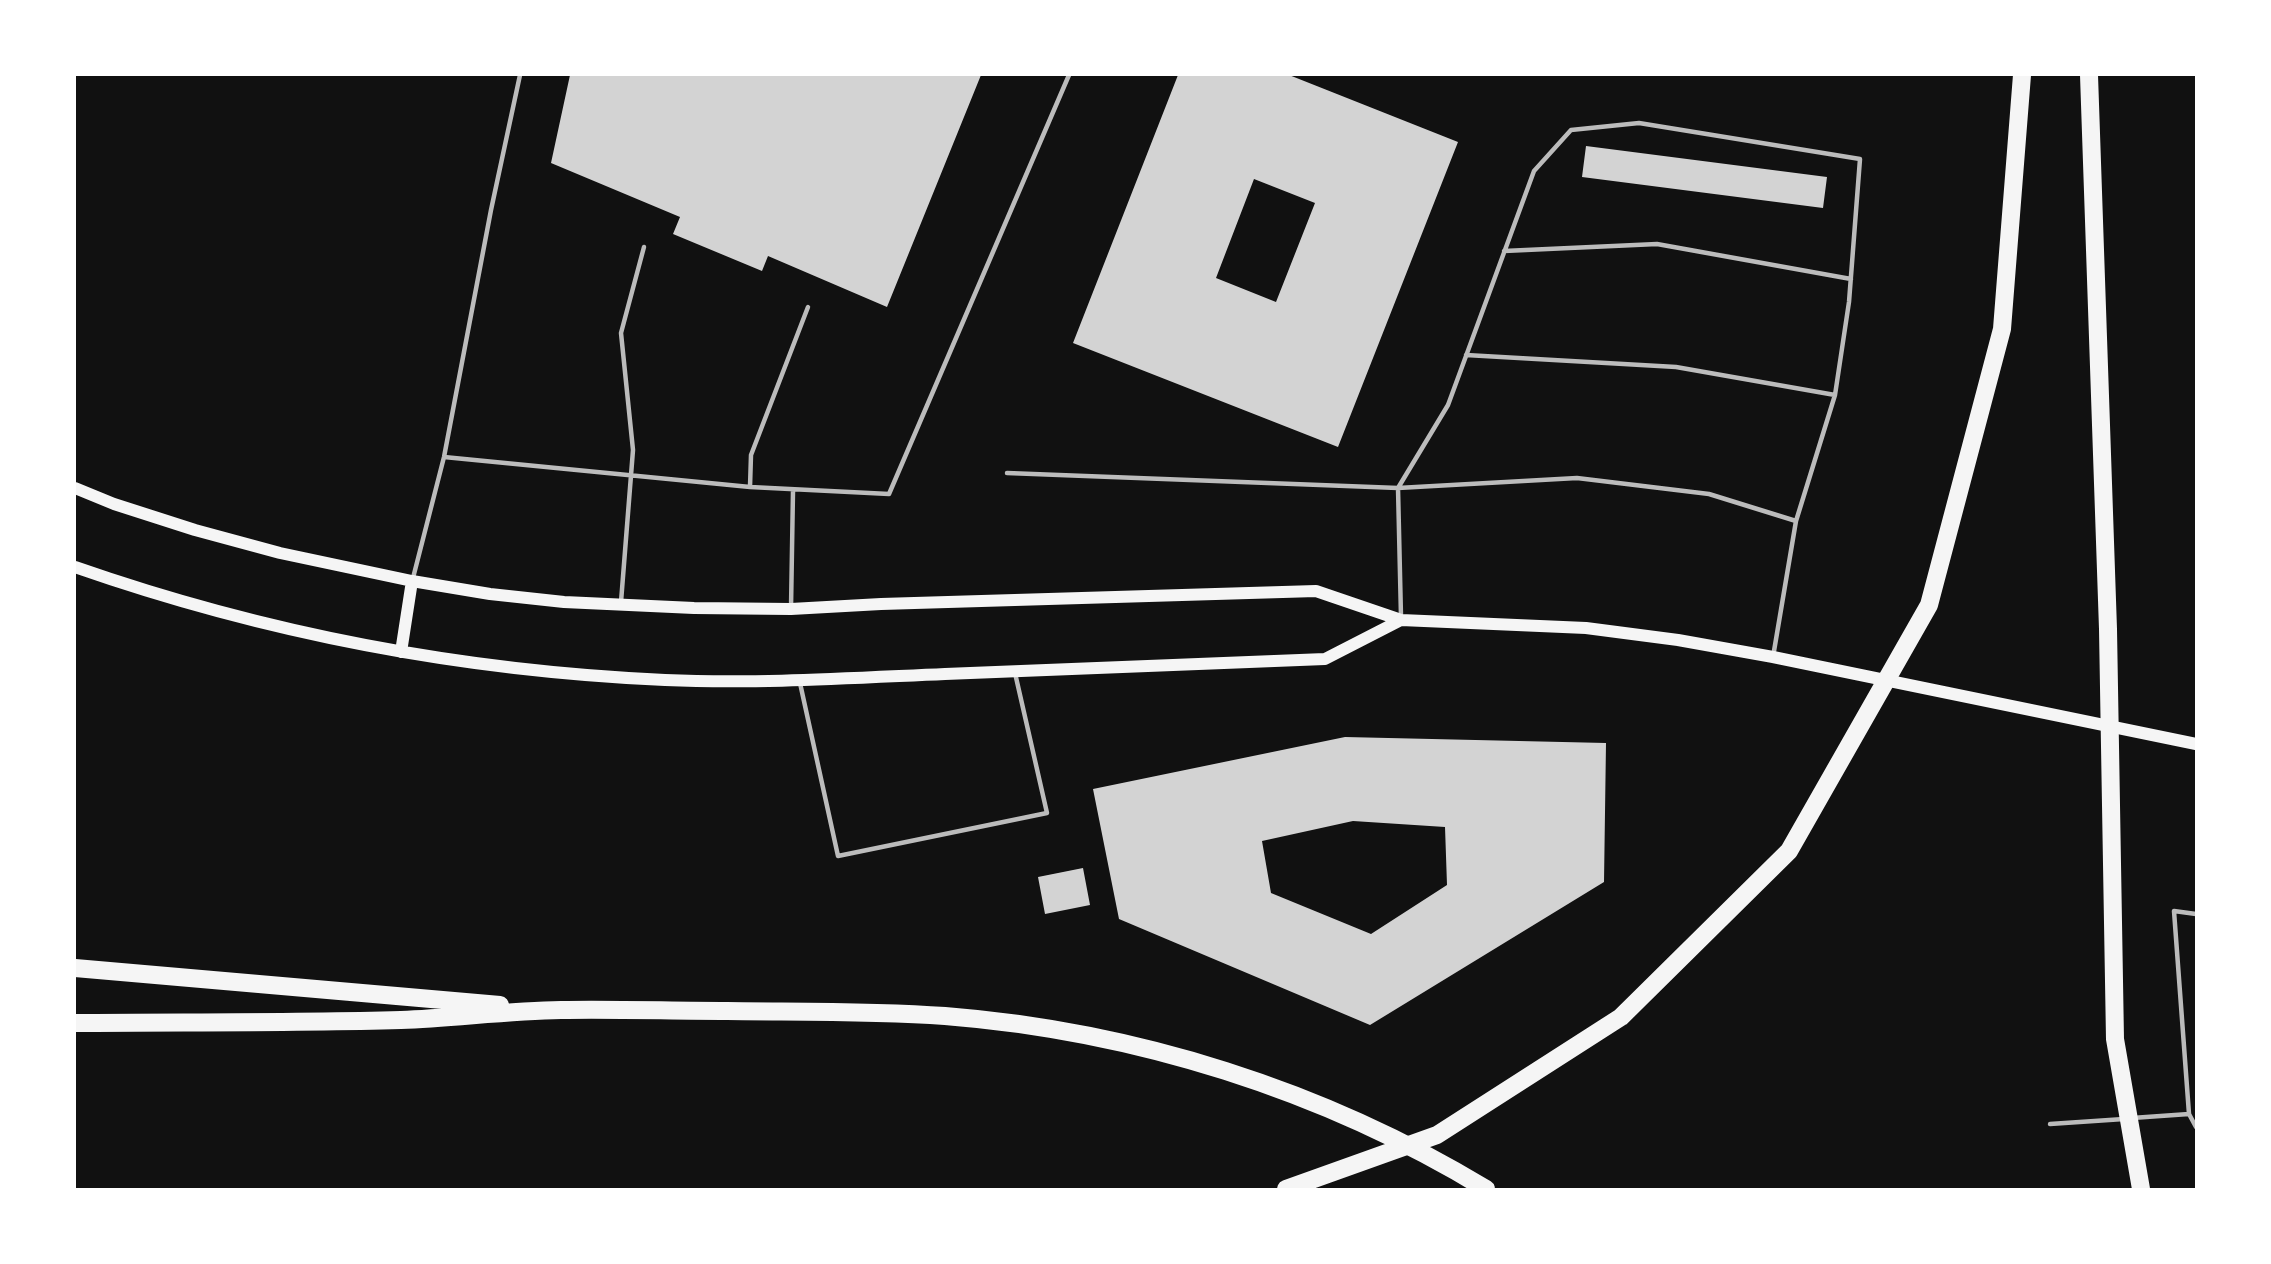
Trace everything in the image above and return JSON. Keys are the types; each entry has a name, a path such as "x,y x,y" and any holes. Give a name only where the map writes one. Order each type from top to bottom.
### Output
{"highway":[{"path":"1286,1189 1437,1135 1621,1017 1790,851 1929,605 2002,329 2022,75"},
{"path":"2089,75 2108,629 2115,1039 2141,1189"},
{"path":"75,968 559,1010"},
{"path":"75,1023 404,1020 559,1010 858,1012 946,1016 1015,1024 1171,1054 1312,1102 1396,1140 1448,1166 1486,1189"}],"main road":[{"path":"75,488 114,504 195,530 280,553 412,581 490,594 621,605 791,609 1316,591 1401,620 1586,628 1678,640 1773,657 2196,744"},
{"path":"76,570 188,604 342,642 501,667 669,680 799,680 1325,659 1401,620"},
{"path":"401,652 412,581"}],"lane":[{"path":"412,581 444,457 491,210 520,75"},
{"path":"444,457 750,487 889,494 1069,75"},
{"path":"1401,620 1398,488 1448,405 1534,171 1571,130 1638,123 1860,159 1851,279 1835,395 1796,520 1773,657"},
{"path":"1504,251 1657,244 1851,279"},
{"path":"621,605 633,450 621,333 644,247"},
{"path":"750,487 751,455 808,307"},
{"path":"1466,355 1676,367 1835,395"},
{"path":"1008,473 1398,488 1577,478 1709,494 1796,520"},
{"path":"791,609 794,490"},
{"path":"799,680 838,856 1047,813 1015,671"},
{"path":"2196,914 2174,911 2189,1114 2196,1127"},
{"path":"2050,1125 2189,1114"}],"building":[{"path":"570,75 981,75 887,307 768,256 762,271 673,234 680,217 551,163"},
{"path":"1178,75 1289,75 1458,142 1338,447 1073,343","holes":["1254,179 1315,203 1276,302 1216,278"]},
{"path":"1586,146 1827,177 1823,208 1582,177"},
{"path":"1345,737 1606,743 1604,882 1370,1025 1119,919 1093,789","holes":["1353,821 1445,827 1447,885 1371,934 1271,893 1262,841"]},
{"path":"1083,868 1090,905 1045,914 1038,877"}]}
